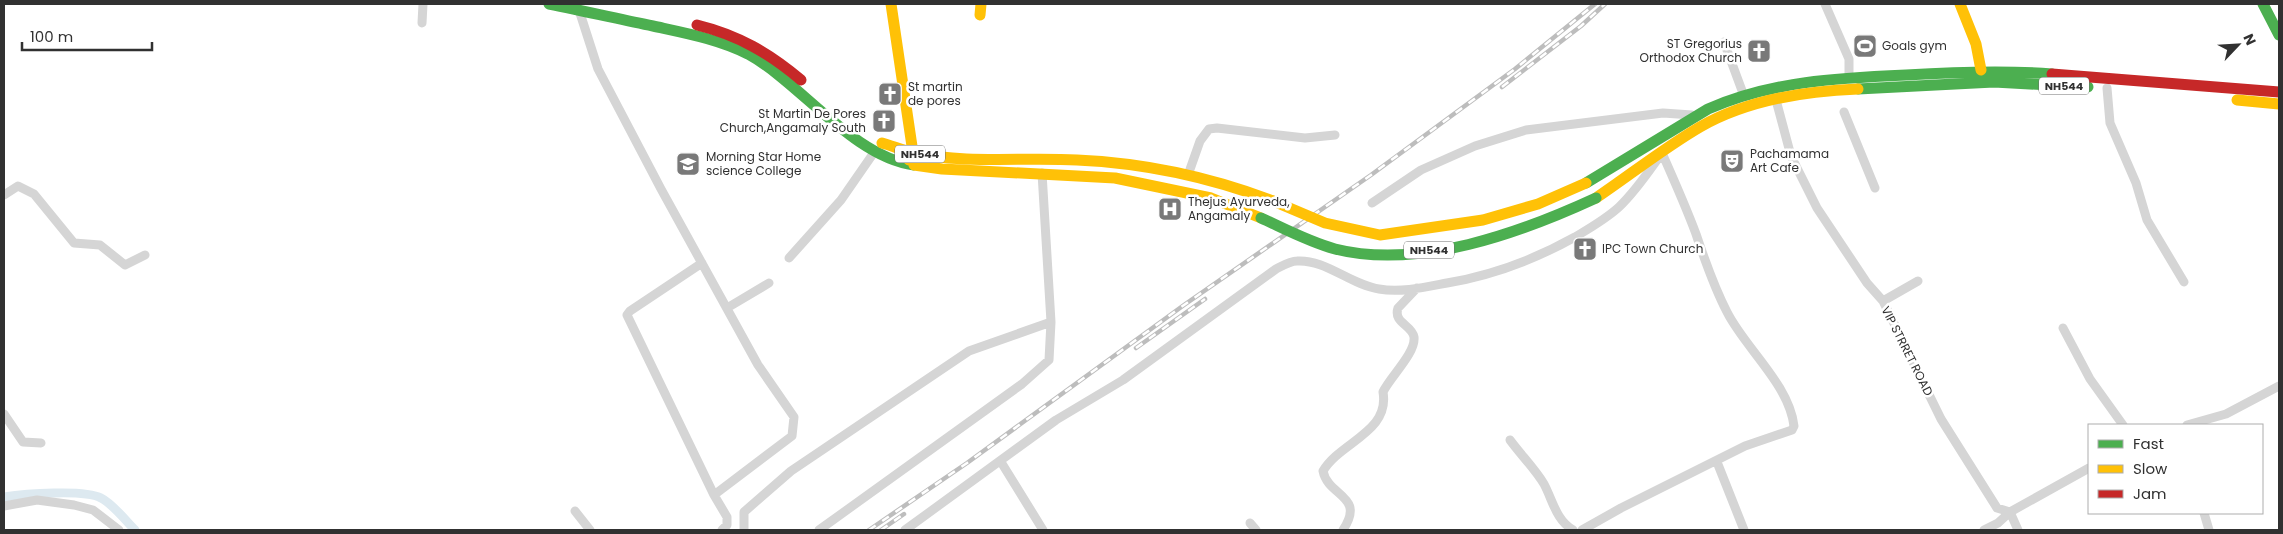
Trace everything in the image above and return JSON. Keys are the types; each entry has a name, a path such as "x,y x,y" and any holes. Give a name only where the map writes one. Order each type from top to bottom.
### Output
{"main road":[{"name":"NH544","path":"549,4 699,36 728,45 749,55 875,151 906,164 942,170 1042,173 1115,178 1211,198 1261,218 1298,236 1345,251 1384,253 1422,251 1480,242 1519,231 1554,218 1596,198 1700,127 1724,116 1776,100 1849,83 1981,70 2020,71 2279,92"},
{"path":"602,4 729,32 779,61 833,106"},
{"path":"891,4 913,153 906,164"},
{"path":"1960,4 1976,44 1981,70"},
{"path":"2263,4 2279,35"},
{"name":"NH544","path":"860,128 882,144 913,153 964,158 1100,162 1173,171 1220,181 1273,201 1325,224 1380,235 1484,220 1538,204 1586,183 1697,115 1744,96 1784,85 1994,82 2107,88 2279,104"},
{"path":"1211,198 1220,181"}],"street":[{"path":"422,22 423,4"},
{"path":"1825,4 1849,59 1849,83"},
{"path":"579,10 598,69 758,365 794,418 795,426 792,436 714,495"},
{"path":"1724,42 1744,96"},
{"path":"2107,88 2110,123 2136,183 2147,220 2184,282"},
{"name":"VIP STRRET ROAD","path":"1776,100 1791,156 1817,208 1867,283 1882,301 1941,419 1997,508 2010,512"},
{"path":"1844,112 1875,188"},
{"path":"1372,203 1421,170 1475,146 1526,130 1663,113 1697,115"},
{"path":"1188,175 1200,141 1209,129 1217,128 1305,138 1335,135"},
{"path":"789,258 840,200 875,151"},
{"path":"905,530 1001,462 1056,420 1123,380 1276,269 1295,261 1314,263 1380,290 1417,288 1470,279 1509,269 1552,250 1593,226 1618,208 1662,153 1722,302 1739,333 1772,376 1794,420 1792,430 1753,442 1620,508 1582,530"},
{"path":"819,530 1029,378 1049,360 1051,322 1042,173"},
{"path":"4,195 18,186 34,194 74,243 100,245 125,265 145,254"},
{"path":"702,264 630,311 627,315 727,518 727,525 722,530"},
{"path":"1882,301 1918,281"},
{"path":"727,308 769,282"},
{"path":"1343,530 1351,515 1349,506 1346,499 1325,478 1323,471 1327,465 1354,443 1383,413 1385,404 1383,392 1410,353 1413,344 1414,336 1399,320 1398,308 1417,288"},
{"path":"744,530 744,512 791,471 969,352 1051,322"},
{"path":"2063,328 2090,379 2122,424"},
{"path":"2191,424 2226,414 2279,386"},
{"path":"4,414 23,442 41,443"},
{"path":"1510,440 1543,484 1564,525 1573,530"},
{"path":"1001,462 1043,530"},
{"path":"1716,462 1744,530"},
{"path":"1984,530 1998,523 2010,512 2088,469"},
{"path":"4,506 36,500 74,505 99,514 119,530"},
{"path":"575,511 590,530"},
{"path":"2010,512 2018,530"},
{"path":"2204,514 2209,530"}],"waterway":[{"path":"4,497 54,493 93,495 110,504 135,530"}],"railway":[{"path":"869,530 967,463 1184,305 1371,175 1515,69 1595,4"},
{"path":"1502,87 1581,26 1605,4"},
{"path":"1136,348 1205,299"},
{"path":"881,530 904,514"}],"traffic: fast":[{"path":"549,4 689,34 737,49 768,67 849,134 870,148 892,159 914,165"},
{"path":"2263,4 2279,35"},
{"path":"1586,183 1708,109 1756,92 1805,83 1855,78 1979,72 2052,74"},
{"path":"1858,89 1994,82 2088,87"},
{"path":"1261,218 1306,239 1335,249 1367,254 1401,255 1468,245 1535,224 1596,198"}],"traffic: slow":[{"path":"891,4 913,153 909,160"},
{"path":"980,15 981,4"},
{"path":"1960,4 1976,44 1981,70"},
{"path":"1596,198 1700,127 1737,110 1797,95 1858,89"},
{"path":"2237,100 2279,104"},
{"path":"882,143 915,153 955,158 1057,159 1127,164 1201,178 1273,201"},
{"path":"914,165 942,169 1115,178 1211,198 1261,218"},
{"path":"1273,201 1325,223 1380,235 1483,220 1538,204 1586,183"}],"traffic: jam":[{"path":"697,25 726,34 752,46 777,61 801,80"},
{"path":"2052,74 2279,92"}],"place":[{"name":"Goals gym","path":"1865,46"},
{"name":"ST Gregorius Orthodox Church","path":"1759,51"},
{"name":"St martin de pores","path":"890,94"},
{"name":"St Martin De Pores Church,Angamaly South","path":"884,121"},
{"name":"Pachamama Art Cafe","path":"1732,161"},
{"name":"Morning Star Home science College","path":"688,164"},
{"name":"Thejus Ayurveda, Angamaly","path":"1170,209"},
{"name":"IPC Town Church","path":"1585,249"}]}
